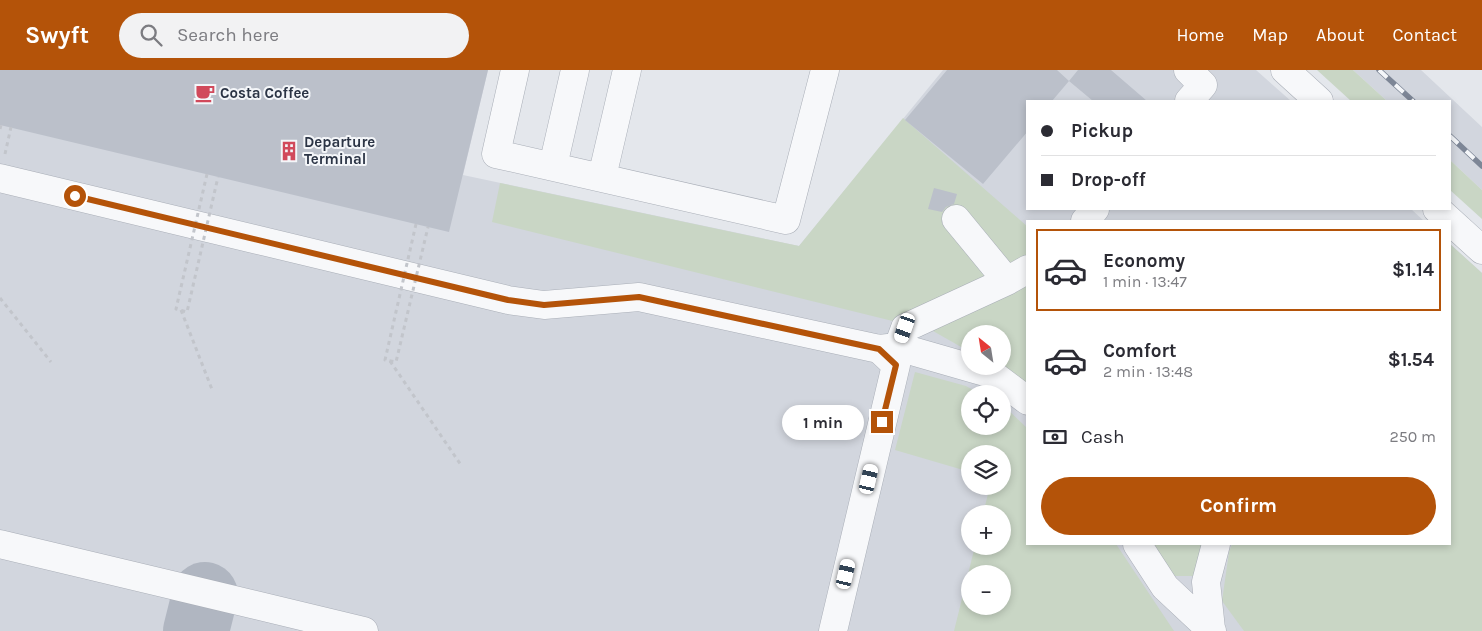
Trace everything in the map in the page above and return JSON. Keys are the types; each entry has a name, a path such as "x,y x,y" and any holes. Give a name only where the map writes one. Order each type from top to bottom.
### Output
{"street":[{"path":"516,70 496,154 786,220 825,70"},
{"path":"553,166 575,70"},
{"path":"602,177 627,70"},
{"path":"1188,70 1203,85 1190,100"},
{"path":"1285,70 1318,100"},
{"path":"0,178 508,300 544,305 639,297 888,348 992,374 1026,400"},
{"path":"1086,220 1095,210"},
{"path":"1426,220 1435,210"},
{"path":"1437,210 1448,220"},
{"path":"888,348 905,328 1017,275 956,219"},
{"path":"1451,222 1482,250"},
{"path":"833,631 896,365 888,348"},
{"path":"0,544 364,631"},
{"path":"1138,545 1166,588 1212,630"},
{"path":"1212,630 1206,582 1216,545"}],"path":[{"path":"207,174 176,309 187,312 218,177"},
{"path":"416,224 385,360 396,362 428,227"},
{"path":"0,298 51,362"},
{"path":"181,310 212,392"},
{"path":"390,361 461,465"}],"shaded area":[{"path":"0,70 488,70 463,175 799,246 943,70 1256,70 1290,100 1026,100 1026,210 1412,210 1423,220 1026,220 1026,545 1451,545 1451,245 1482,273 1482,631 0,631"},
{"path":"1353,70 1421,70 1482,127 1482,190 1451,161 1451,100 1386,100"}],"green space":[{"path":"1317,70 1353,70 1386,100 1350,100"},
{"path":"903,118 1026,225 1026,384 1011,373 1011,325 961,325 961,347 933,331 492,222 500,183 799,246"},
{"path":"1451,161 1482,190 1482,219 1451,191"},
{"path":"1451,245 1482,273 1482,631 1244,631 1222,601 1232,545 1451,545"},
{"path":"915,372 962,385 961,435 1011,435 1011,413 1026,427 1026,545 1117,545 1174,631 954,631 961,603 961,615 1011,615 1011,565 970,565 973,555 1011,555 1011,505 985,505 988,495 1011,495 1011,445 961,445 961,469 895,450"},
{"path":"1147,545 1207,545 1195,576 1170,576"}],"building":[{"name":"Departure Terminal","path":"0,70 488,70 449,232 0,125"},
{"path":"947,70 1057,70 1069,81 1053,100 1026,100 1026,133 983,184 905,120"},
{"path":"1078,70 1111,70 1146,100 1092,100 1069,81"},
{"path":"934,188 957,194 954,204 946,207 942,212 928,209"}],"taxiway":[{"path":"196,631 205,595"}],"railway":[{"path":"1379,70 1412,100"},
{"path":"1451,137 1482,166"}],"place":[{"name":"Costa Coffee","path":"205,93"},
{"name":"Departure Terminal","path":"289,151"}],"route":[{"path":"75,196 508,300 544,305 639,297 879,349 896,365 882,422"}]}
